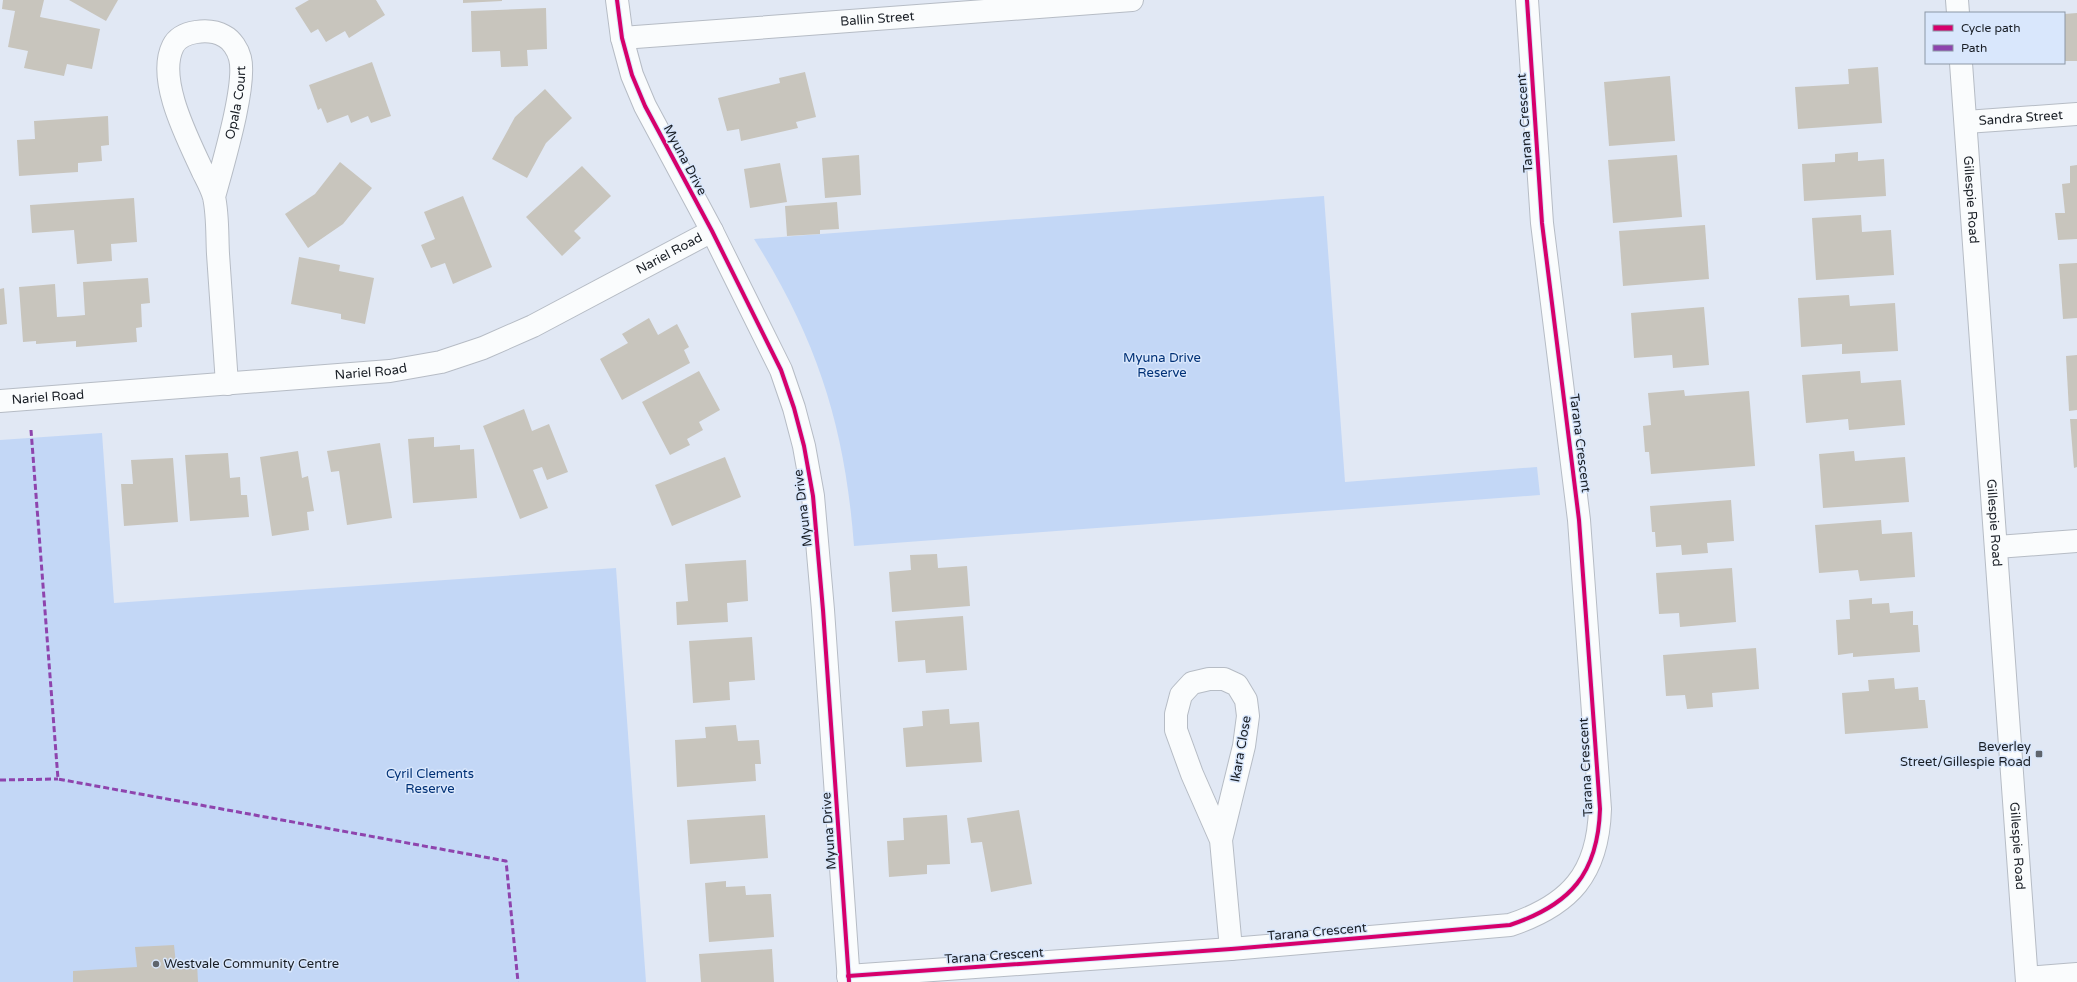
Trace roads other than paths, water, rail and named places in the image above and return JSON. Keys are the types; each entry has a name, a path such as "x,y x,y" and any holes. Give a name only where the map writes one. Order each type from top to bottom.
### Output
{"street":[{"name":"Myuna Drive","path":"616,0 622,38 632,75 645,106 712,231 781,370 794,408 804,446 813,496 823,610 849,979"},
{"name":"Ballin Street","path":"622,38 1132,0"},
{"name":"Tarana Crescent","path":"849,979 1231,949 1510,925 1532,918 1551,908 1566,896 1580,880 1596,846 1600,809 1580,520 1542,223 1527,0"},
{"path":"1957,0 1958,12"},
{"name":"Opala Court","path":"214,197 184,128 170,88 168,65 173,46 184,36 198,32 212,32 225,36 235,46 240,58 241,72 238,99 214,197 226,384"},
{"name":"Gillespie Road","path":"1961,64 2027,980"},
{"name":"Sandra Street","path":"1966,122 2077,114"},
{"name":"Nariel Road","path":"0,401 390,371 448,360 483,348 533,326 712,231"},
{"path":"1997,547 2077,541"},
{"name":"Ikara Close","path":"1221,840 1244,746 1248,716 1246,700 1237,685 1224,679 1209,679 1192,683 1181,695 1176,714 1176,730 1192,774 1221,840 1231,949"},
{"path":"2027,980 2077,974"}],"place":[{"name":"Beverley Street/Gillespie Road","path":"2039,754"},
{"name":"Westvale Community Centre","path":"156,964"}],"park label":[{"name":"Myuna Drive Reserve","path":"1162,366"},
{"name":"Cyril Clements Reserve","path":"430,782"}]}
